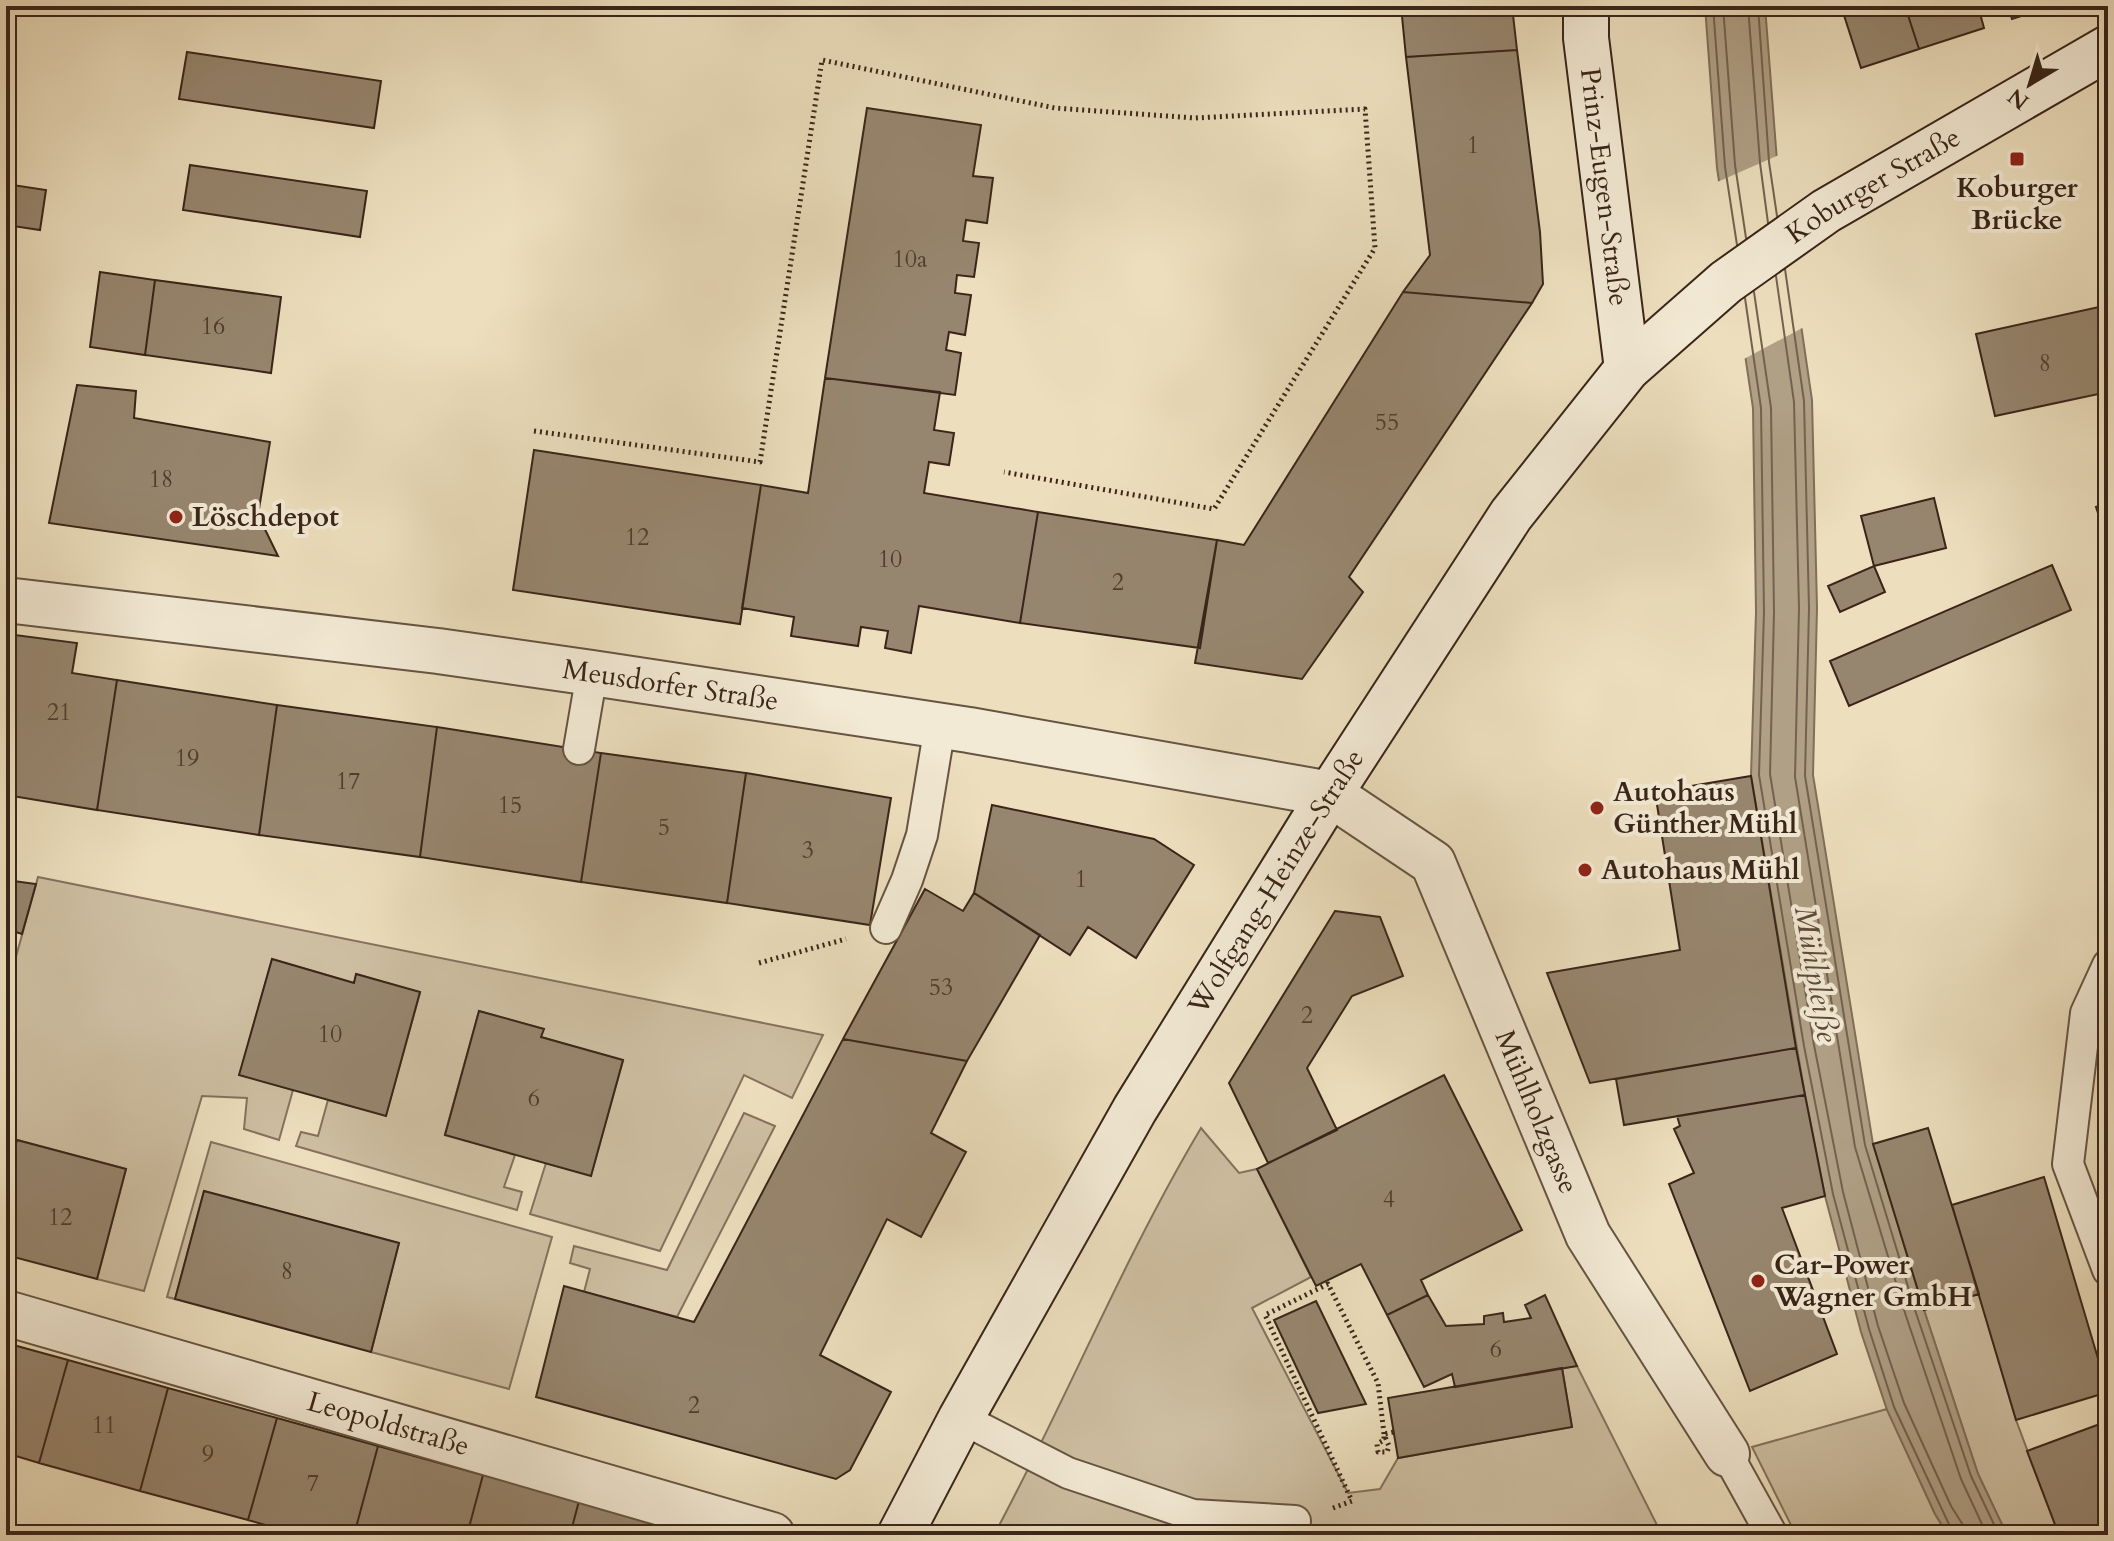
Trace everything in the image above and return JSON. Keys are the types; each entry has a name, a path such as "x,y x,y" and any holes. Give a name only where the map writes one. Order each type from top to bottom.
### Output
{"street":[{"name":"Prinz-Eugen-Straße","path":"1586,6 1586,38 1627,369"},
{"name":"Koburger Straße","path":"1726,282 1798,230 2108,48"},
{"name":"Wolfgang-Heinze-Straße","path":"900,1535 961,1418 1135,1109 1330,794 1511,515 1627,369 1726,282"},
{"name":"Meusdorfer Straße","path":"6,600 438,651 592,673 940,726 1330,794"},
{"name":"Mühlholzgasse","path":"1330,794 1433,863 1588,1235 1727,1454"},
{"name":"Leopoldstraße","path":"6,1313 772,1535"}],"lane":[{"path":"579,749 592,673"},
{"path":"886,928 922,835 940,726"},
{"path":"2108,965 2086,1013 2068,1164 2108,1270"},
{"path":"961,1418 1068,1473 1193,1515 1295,1521"},
{"path":"1727,1454 1772,1535"}],"path":[{"path":"534,431 760,462 822,60 1055,108 1195,118 1365,109 1375,248 1214,509 1004,472"},
{"path":"759,963 886,928"},
{"path":"1295,1521 1352,1501 1265,1315 1328,1284 1378,1383 1384,1434 1394,1432"}],"shaded area":[{"path":"38,877 823,1035 792,1098 744,1075 660,1251 530,1214 546,1163 591,1175 623,1061 541,1037 543,1029 479,1011 445,1134 515,1155 504,1187 522,1192 517,1210 296,1146 301,1132 318,1136 328,1100 386,1115 420,993 357,974 354,983 272,959 240,1074 293,1090 279,1140 244,1129 247,1098 202,1096 144,1291 97,1279 126,1169 17,1140 6,1180 6,993"},
{"path":"744,1113 775,1126 677,1317 584,1292 590,1269 570,1263 574,1246 667,1270"},
{"path":"1201,1128 1239,1173 1257,1169 1311,1277 1252,1308 1348,1493 1380,1489 1398,1458 1572,1427 1562,1368 1577,1366 1662,1535 994,1535 1120,1279"},
{"path":"211,1142 552,1237 509,1389 371,1352 399,1243 204,1191 175,1299 167,1297"},
{"path":"1979,1294 2016,1420 2059,1535 2007,1535 1978,1474 1924,1310"},
{"path":"1887,1409 1935,1514 1948,1535 1796,1535 1752,1447"}],"water":[{"name":"Mühlpleiße","path":"1705,6 1765,6 1777,161 1812,400 1817,608 1813,775 1873,1144 1978,1474 2007,1535 1948,1535 1935,1514 1887,1410 1861,1332 1825,1196 1805,1095 1751,776 1756,612 1753,408 1717,168"}],"pier":[{"path":"1781,154 1806,326 1742,360 1715,183"}],"building":[{"path":"1401,6 1512,6 1517,50 1406,57"},
{"path":"1841,6 1905,6 1919,49 1861,68"},
{"path":"1905,6 1978,6 1984,28 1919,49"},
{"path":"2008,6 2052,6 2012,19"},
{"path":"1517,50 1540,232 1543,284 1532,303 1403,292 1430,255 1406,57"},
{"path":"187,52 381,81 374,128 179,99"},
{"path":"867,108 981,125 973,176 993,178 987,223 966,220 963,241 979,243 974,277 957,275 955,293 971,295 965,335 949,332 946,350 961,353 955,395 825,378"},
{"path":"190,165 367,191 360,237 183,210"},
{"path":"6,184 46,190 40,230 6,225"},
{"path":"100,272 155,280 145,355 90,347"},
{"path":"155,280 281,297 271,373 145,355"},
{"path":"1403,292 1532,303 1349,577 1363,592 1302,679 1195,663 1217,540 1244,545"},
{"path":"2108,305 2108,392 1995,416 1976,334"},
{"path":"825,378 940,392 934,430 954,433 949,465 929,462 924,493 1038,512 1020,623 919,606 911,653 885,648 888,631 861,627 858,646 791,636 794,617 742,608 761,485 808,493"},
{"path":"77,385 136,391 134,418 270,442 258,515 278,556 49,523"},
{"path":"534,450 761,485 740,624 513,590"},
{"path":"1934,498 1946,548 1874,566 1861,516"},
{"path":"2108,503 2108,543 2096,507"},
{"path":"1038,512 1217,540 1200,648 1020,623"},
{"path":"2052,565 2071,610 1849,706 1830,661"},
{"path":"1874,566 1885,592 1840,612 1828,586"},
{"path":"7,634 77,643 72,673 117,680 97,810 6,795 10,745 6,745"},
{"path":"117,680 277,705 259,835 97,810"},
{"path":"277,705 437,727 420,857 259,835"},
{"path":"437,727 601,753 581,882 420,857"},
{"path":"601,753 746,773 727,903 581,882"},
{"path":"746,773 891,798 870,925 727,903"},
{"path":"1751,776 1796,1048 1590,1083 1547,973 1680,950 1655,792"},
{"path":"992,805 1154,839 1194,865 1136,958 1088,927 1070,955 974,893"},
{"path":"6,880 36,884 22,934 6,929"},
{"path":"925,889 963,911 974,893 1040,935 967,1061 843,1039"},
{"path":"1335,911 1380,917 1403,976 1352,996 1307,1068 1337,1130 1268,1163 1229,1083"},
{"path":"272,959 354,983 356,974 420,992 386,1116 239,1075"},
{"path":"479,1011 544,1029 541,1037 623,1060 591,1176 445,1135"},
{"path":"843,1039 967,1061 931,1133 966,1152 921,1237 887,1219 820,1355 891,1392 850,1470 836,1479 536,1397 564,1286 694,1322"},
{"path":"1796,1048 1805,1095 1624,1125 1616,1079"},
{"path":"1444,1075 1522,1230 1421,1280 1428,1295 1387,1315 1361,1264 1316,1286 1257,1169"},
{"name":"Car-Power Wagner GmbH","path":"1805,1095 1825,1196 1782,1208 1837,1354 1750,1391 1669,1184 1694,1173 1674,1129 1680,1126 1677,1116"},
{"path":"1928,1128 1979,1294 1924,1310 1873,1144"},
{"path":"17,1140 126,1169 97,1279 6,1255 6,1180"},
{"path":"2044,1177 2108,1392 2016,1420 1952,1205"},
{"path":"204,1191 399,1243 371,1352 175,1299"},
{"path":"1428,1295 1446,1326 1484,1324 1484,1316 1503,1313 1504,1322 1531,1318 1525,1305 1545,1295 1577,1366 1455,1387 1452,1374 1424,1387 1387,1315"},
{"path":"1316,1301 1366,1404 1318,1413 1274,1320"},
{"path":"6,1343 68,1360 39,1463 6,1453"},
{"path":"68,1360 168,1388 140,1491 39,1463"},
{"path":"1562,1368 1572,1427 1398,1458 1388,1398"},
{"path":"168,1388 277,1418 248,1520 140,1491"},
{"path":"277,1418 378,1446 354,1535 301,1535 248,1520"},
{"path":"2108,1421 2108,1535 2059,1535 2027,1451"},
{"path":"378,1446 483,1475 467,1535 354,1535"},
{"path":"483,1475 579,1501 570,1535 467,1535"},
{"path":"579,1501 650,1521 647,1535 570,1535"},
{"path":"650,1521 693,1535 647,1535"}],"place":[{"name":"Koburger Brücke","path":"2017,159"},
{"name":"Löschdepot","path":"176,517"},
{"name":"Autohaus Günther Mühl","path":"1597,808"},
{"name":"Autohaus Mühl","path":"1585,870"},
{"name":"Car-Power Wagner GmbH","path":"1758,1281"}]}
